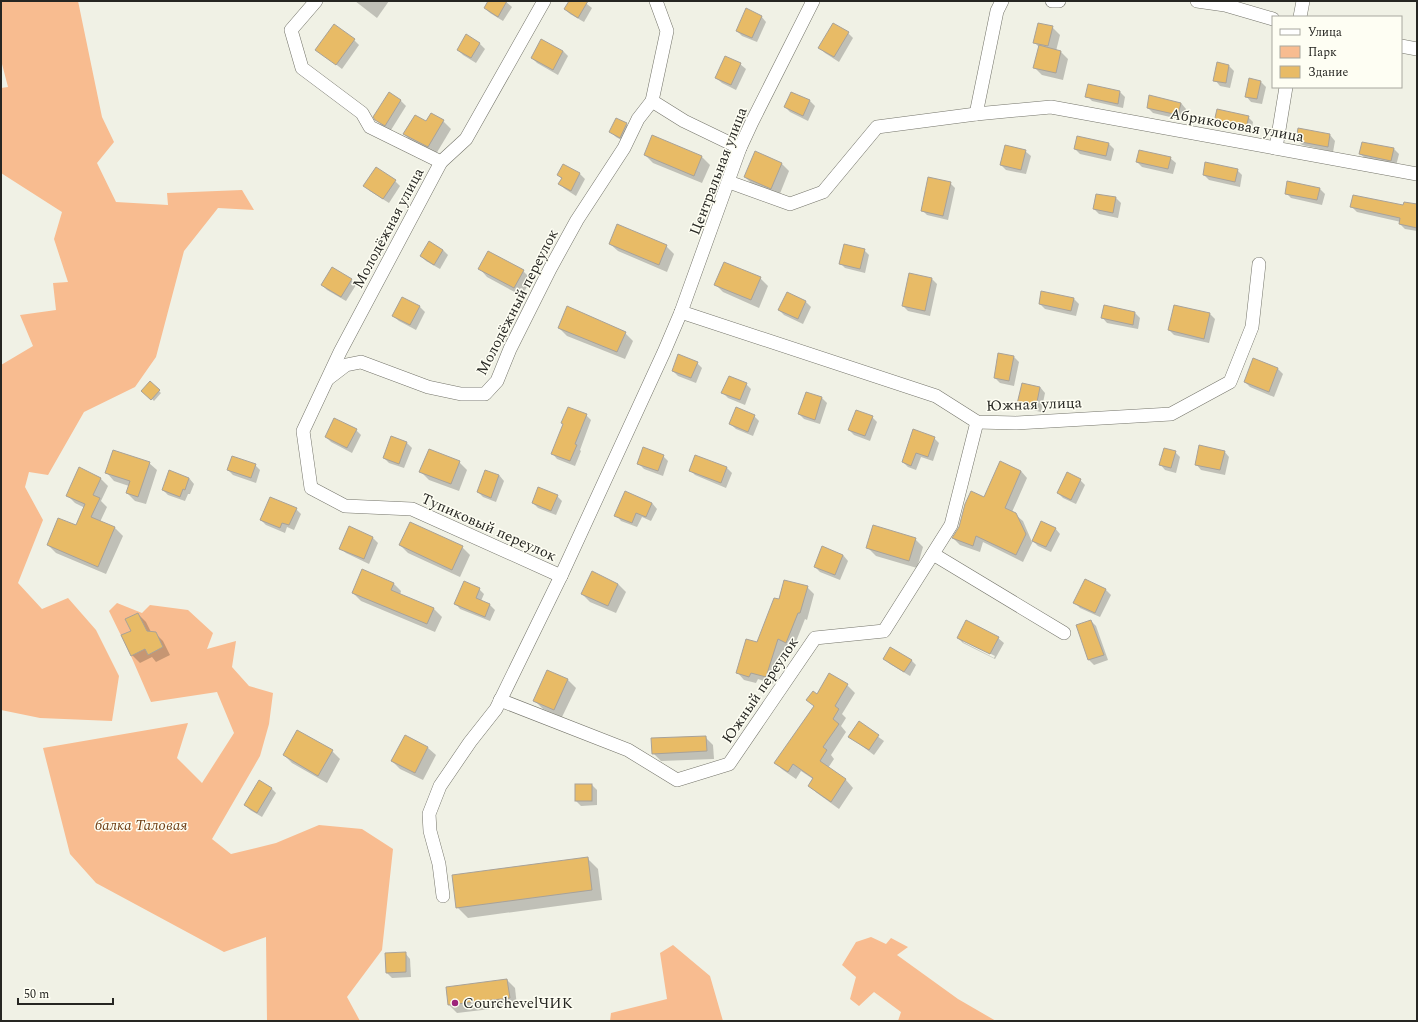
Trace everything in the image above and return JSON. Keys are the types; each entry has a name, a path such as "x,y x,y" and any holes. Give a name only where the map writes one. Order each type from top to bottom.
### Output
{"street":[{"path":"316,1 291,30 302,68 362,113 370,127 441,162"},
{"name":"Молодёжная улица","path":"311,488 304,431 340,352 441,162 466,139 544,1"},
{"path":"656,1 667,31 652,101 684,122 740,148"},
{"name":"Центральная улица","path":"443,896 439,864 430,831 429,814 440,786 470,742 496,709 561,576 681,312 740,148 813,1"},
{"path":"976,114 997,11 1002,1"},
{"path":"1052,1 1059,1"},
{"path":"1197,1 1225,5 1272,19"},
{"path":"1300,16 1303,1"},
{"path":"1402,46 1417,49"},
{"path":"1276,148 1286,88"},
{"name":"Молодёжный переулок","path":"328,379 346,365 361,362 428,387 461,394 485,394 497,381 510,349 550,268 577,220 624,148 638,119 652,101"},
{"name":"Абрикосовая улица","path":"729,182 790,204 823,192 877,127 976,114 1051,107 1417,174"},
{"name":"Южная улица","path":"681,312 936,396 977,422 1016,423 1171,414 1230,382 1252,327 1259,264"},
{"name":"Южный переулок","path":"500,700 628,750 677,780 729,764 815,638 884,632 951,525 977,422"},
{"name":"Тупиковый переулок","path":"311,488 345,506 412,510 561,576"},
{"path":"933,554 1064,633"}],"green space":[{"path":"1,1 78,1 102,117 114,142 97,163 116,202 168,205 167,193 242,190 254,210 218,208 184,251 156,357 135,387 84,412 48,475 29,472 25,487 43,520 18,583 42,609 68,598 96,630 119,676 112,721 40,718 1,710 1,365 33,346 20,315 56,310 53,283 68,282 54,239 62,212 1,173 1,88 8,87 1,63"},
{"name":"балка Таловая","path":"117,603 142,613 150,605 188,610 213,633 207,649 236,641 232,667 249,686 273,693 269,724 260,756 212,839 231,854 276,843 319,825 362,829 393,849 382,950 347,997 360,1021 267,1021 266,937 224,952 96,883 70,854 43,748 188,723 177,758 202,783 234,733 217,692 151,702 109,611"},
{"path":"871,937 886,944 891,938 908,947 897,955 958,999 996,1021 898,1021 901,1012 874,992 859,1006 850,999 856,977 842,965 856,942"},
{"path":"673,945 710,976 723,1021 610,1021 611,1013 667,999 660,953"}],"building":[{"path":"488,1 507,1 498,17 484,8"},
{"path":"569,1 588,1 578,18 564,9"},
{"path":"746,8 762,16 752,38 736,31"},
{"path":"833,23 849,32 834,57 818,48"},
{"path":"1038,23 1053,26 1048,46 1033,43"},
{"path":"334,24 355,39 336,65 315,50"},
{"path":"466,34 480,43 471,58 457,50"},
{"path":"541,39 563,51 553,70 531,58"},
{"path":"1039,45 1061,51 1056,73 1033,68"},
{"path":"725,56 741,63 731,85 715,78"},
{"path":"1217,62 1229,65 1226,83 1213,81"},
{"path":"1249,78 1261,81 1257,99 1245,97"},
{"path":"1088,84 1120,91 1118,104 1085,97"},
{"path":"389,92 401,100 385,126 373,117"},
{"path":"791,92 810,100 803,116 784,107"},
{"path":"1149,95 1181,103 1178,115 1147,108"},
{"path":"1217,109 1249,116 1246,128 1214,122"},
{"path":"431,113 444,120 428,147 403,134 415,115 426,121"},
{"path":"616,118 627,123 620,138 609,132"},
{"path":"1298,128 1330,134 1328,147 1296,141"},
{"path":"652,135 702,156 694,176 644,155"},
{"path":"1077,136 1109,143 1106,156 1074,149"},
{"path":"1362,142 1394,148 1391,161 1359,154"},
{"path":"1005,145 1026,150 1021,170 1000,165"},
{"path":"1139,150 1171,157 1168,169 1136,162"},
{"path":"755,151 782,163 771,189 744,177"},
{"path":"1205,162 1238,169 1235,182 1203,175"},
{"path":"563,164 580,173 571,191 558,184 562,178 557,175"},
{"path":"376,167 396,180 383,199 363,186"},
{"path":"928,177 951,182 943,216 921,211"},
{"path":"1287,181 1320,188 1317,200 1285,194"},
{"path":"1096,194 1116,197 1113,213 1093,209"},
{"path":"1353,195 1403,205 1404,202 1417,204 1417,228 1399,224 1400,218 1350,207"},
{"path":"617,224 667,245 659,265 609,244"},
{"path":"429,241 443,250 434,265 420,256"},
{"path":"844,244 865,249 860,269 839,264"},
{"path":"488,251 524,270 514,288 478,269"},
{"path":"724,262 761,277 751,300 714,285"},
{"path":"332,267 352,279 341,297 321,285"},
{"path":"909,273 932,278 925,311 902,306"},
{"path":"1041,291 1074,298 1071,311 1039,304"},
{"path":"787,292 806,301 798,319 778,310"},
{"path":"402,297 420,306 410,325 392,316"},
{"path":"1104,305 1135,312 1133,325 1101,318"},
{"path":"1174,305 1210,313 1204,339 1168,330"},
{"path":"567,306 626,332 617,352 558,328"},
{"path":"998,353 1014,356 1009,381 994,378"},
{"path":"678,354 698,362 691,378 672,371"},
{"path":"1253,358 1278,368 1269,392 1244,382"},
{"path":"729,376 747,383 740,400 721,393"},
{"path":"150,381 160,390 151,400 141,391"},
{"path":"1022,383 1040,387 1036,407 1017,404"},
{"path":"806,392 822,397 815,420 798,414"},
{"path":"568,407 587,414 570,461 551,454"},
{"path":"736,407 755,415 748,432 729,424"},
{"path":"856,410 873,416 865,436 848,430"},
{"path":"334,418 357,429 347,448 325,437"},
{"path":"913,429 935,437 928,457 916,453 911,466 902,462"},
{"path":"391,436 407,442 399,464 383,458"},
{"path":"1199,445 1225,451 1220,470 1195,465"},
{"path":"643,447 664,455 658,471 637,464"},
{"path":"1164,448 1176,451 1171,468 1159,465"},
{"path":"429,449 460,461 451,484 419,472"},
{"path":"113,450 150,462 138,497 126,493 130,481 105,473"},
{"path":"695,455 727,467 721,483 689,471"},
{"path":"232,456 256,464 251,478 227,470"},
{"path":"1000,461 1021,471 1005,508 1016,513 1026,534 1016,555 976,536 973,546 952,538 959,527 965,504 971,491 984,497"},
{"path":"79,467 101,478 93,495 100,498 91,517 115,527 98,567 47,545 58,518 76,525 85,504 66,496"},
{"path":"169,470 189,478 185,490 183,489 180,497 162,490"},
{"path":"485,470 499,475 491,498 477,492"},
{"path":"1067,472 1081,479 1071,500 1057,493"},
{"path":"538,487 558,495 551,511 532,503"},
{"path":"625,491 652,503 646,517 636,513 632,523 614,516"},
{"path":"270,497 297,508 289,525 282,523 280,528 260,520"},
{"path":"1041,521 1056,528 1046,547 1032,541"},
{"path":"410,522 463,546 452,570 399,545"},
{"path":"873,525 916,538 909,561 866,548"},
{"path":"349,526 373,537 364,559 339,549"},
{"path":"822,546 843,555 835,575 814,567"},
{"path":"362,569 394,583 391,590 434,608 427,624 352,593"},
{"path":"592,571 618,584 608,606 581,594"},
{"path":"1085,579 1106,589 1095,613 1073,603"},
{"path":"784,580 808,586 800,613 798,613 786,643 778,639 766,677 751,673 749,677 736,673 746,639 757,642 774,598 779,599"},
{"path":"464,581 480,588 476,598 490,604 485,617 454,604"},
{"path":"138,613 147,631 156,632 163,647 148,655 145,649 131,656 121,635 131,631 125,619"},
{"path":"966,620 999,637 990,654 957,638"},
{"path":"1091,620 1104,655 1088,660 1076,625"},
{"path":"890,647 912,660 904,672 883,659"},
{"path":"547,670 568,679 554,710 533,701"},
{"path":"829,673 848,684 835,706 839,709 833,719 839,724 823,747 827,750 820,761 846,779 831,802 808,786 813,778 793,764 788,772 774,763 814,706 806,700 813,691 817,694"},
{"path":"859,721 879,735 869,750 848,737"},
{"path":"297,730 333,750 318,776 283,755"},
{"path":"405,735 428,747 415,773 391,761"},
{"path":"706,736 707,751 652,754 651,738"},
{"path":"259,780 272,788 257,813 244,805"},
{"path":"575,784 592,784 592,801 575,801"},
{"path":"588,857 592,890 456,908 452,875"},
{"path":"406,952 406,972 386,973 385,953"},
{"path":"507,979 510,998 448,1005 446,987"}],"place":[{"name":"CourсhevelЧИК","path":"455,1003"}]}
